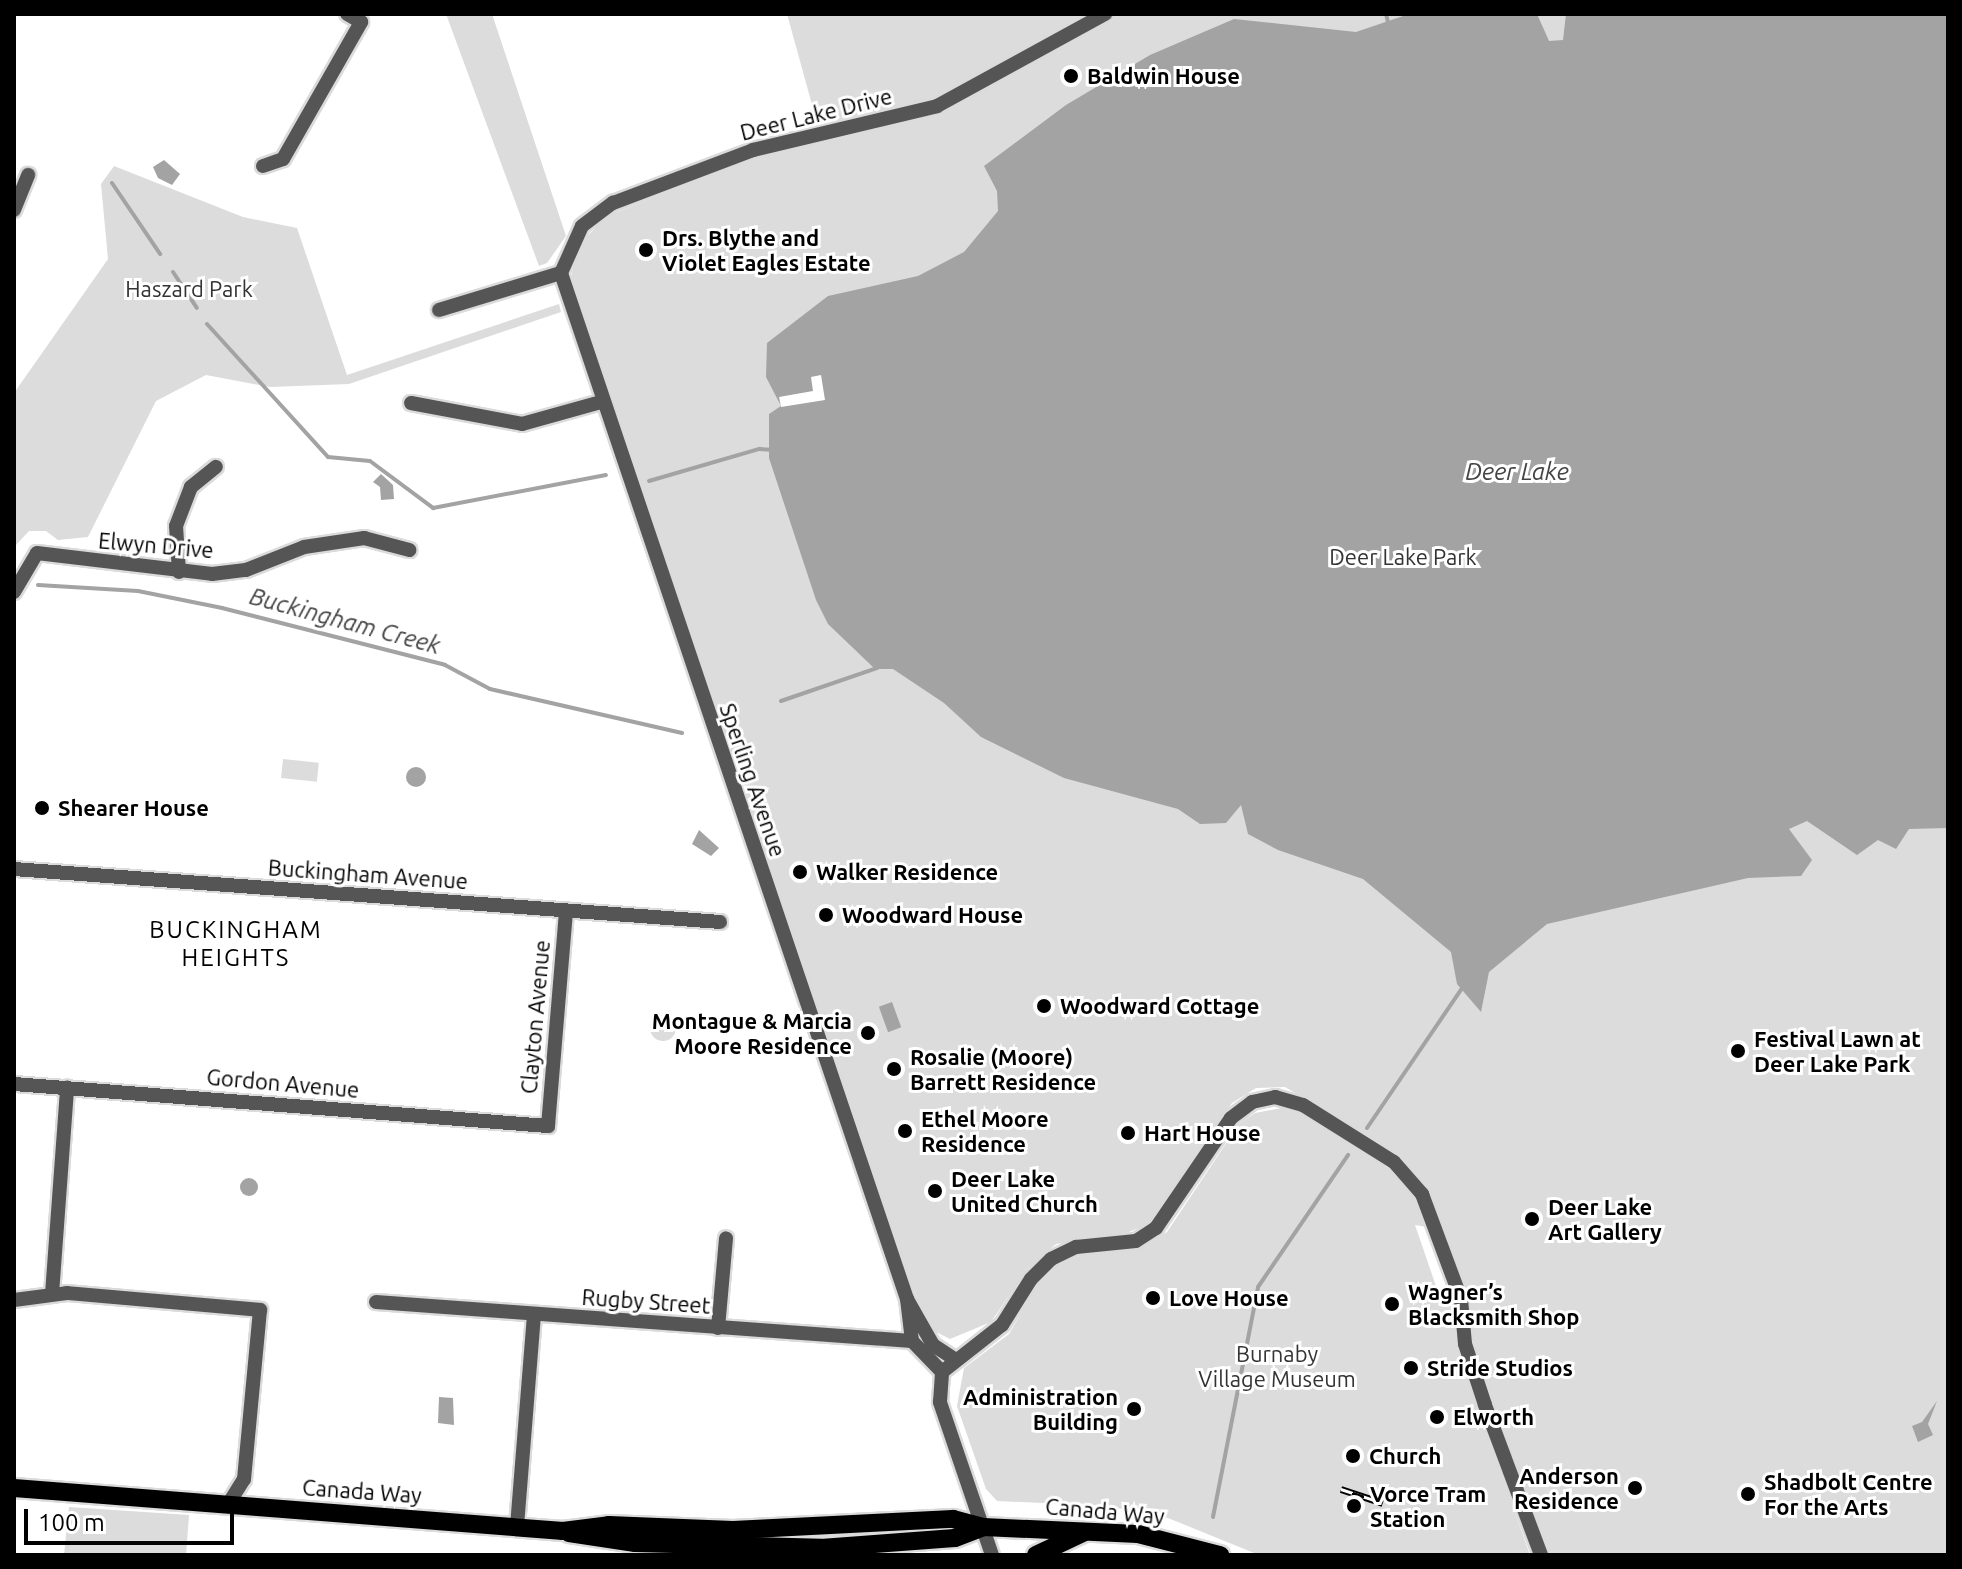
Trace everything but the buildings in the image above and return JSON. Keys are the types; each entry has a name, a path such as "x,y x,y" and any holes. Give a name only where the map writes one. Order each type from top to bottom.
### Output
{"main road":[{"name":"Canada Way","path":"14,1488 517,1526 563,1531 587,1540 635,1543 821,1548 955,1538 983,1527 1086,1531 1163,1539 1220,1555"},
{"path":"1036,1555 1086,1531"}],"street":[{"path":"263,166 283,159 361,22 347,14"},
{"name":"Deer Lake Drive","path":"561,273 582,226 613,203 753,150 937,106 1105,14"},
{"path":"14,210 28,175"},
{"path":"439,310 561,273"},
{"name":"Sperling Avenue","path":"561,273 601,402 907,1299 933,1345 953,1358"},
{"path":"411,403 522,424 601,402"},
{"path":"179,572 176,526 191,487 216,467"},
{"name":"Elwyn Drive","path":"14,592 37,553 179,572 246,570 304,547 364,538 409,550"},
{"name":"Buckingham Avenue","path":"14,869 720,922"},
{"name":"Clayton Avenue","path":"548,1126 566,911"},
{"name":"Gordon Avenue","path":"14,1084 548,1126"},
{"path":"52,1294 67,1088"},
{"path":"992,1555 940,1402 942,1372 953,1358 1002,1325 1031,1279 1051,1259 1076,1247 1136,1241 1156,1228 1238,1111 1267,1097 1291,1099 1394,1162 1422,1194 1461,1299 1465,1344 1485,1405 1541,1555"},
{"path":"718,1328 726,1238"},
{"path":"14,1300 52,1294 260,1310 244,1479 228,1505"},
{"name":"Sperling Avenue","path":"907,1299 912,1341"},
{"name":"Rugby Street","path":"376,1302 912,1341"},
{"path":"517,1526 534,1315"},
{"path":"912,1341 942,1372"}],"green space":[{"path":"446,14 492,14 566,236 547,263 539,266"},
{"path":"787,14 1092,14 948,97 836,126 816,119"},
{"name":"Deer Lake Park","path":"1114,14 1948,14 1948,1555 1550,1555 1475,1352 1468,1302 1429,1190 1396,1153 1285,1087 1256,1088 1232,1103 1150,1223 1122,1235 1056,1244 1027,1269 991,1322 950,1339 930,1329 898,1251 784,915 572,286 572,272 584,239 609,215 752,159 948,104"},
{"name":"Haszard Park","path":"114,166 243,217 297,228 347,375 559,304 561,312 349,384 270,387 206,375 156,401 88,537 58,540 46,531 29,531 16,545 14,576 14,393 108,259 101,184"},
{"path":"283,759 319,763 317,782 281,778"},
{"path":"663,1015 672,1019 676,1028 672,1037 663,1041 654,1037 650,1028 654,1019"},
{"name":"Burnaby Village Museum","path":"1282,1108 1307,1116 1394,1172 1414,1195 1428,1227 1415,1225 1437,1289 1452,1296 1464,1368 1530,1555 1259,1555 1168,1518 1107,1506 997,1501 986,1489 957,1406 964,1368 1009,1334 1038,1283 1055,1266 1087,1253 1141,1248 1167,1232 1239,1124 1255,1113"},
{"path":"69,1507 189,1515 186,1555 64,1555"}],"water":[{"name":"Deer Lake","path":"1409,14 1537,14 1549,41 1563,40 1566,14 1948,14 1948,828 1909,829 1896,849 1878,840 1857,855 1807,821 1789,829 1812,860 1801,876 1748,878 1547,924 1489,972 1481,1012 1457,984 1451,952 1363,879 1278,850 1248,834 1241,805 1226,823 1200,824 1178,809 1064,778 981,737 944,703 893,669 875,669 828,624 816,600 769,458 769,414 781,406 766,377 767,343 828,296 918,276 964,252 998,211 997,191 984,166 1066,105 1150,55 1234,19 1356,32"},
{"path":"164,160 180,174 172,185 158,178 153,167"},
{"path":"381,474 393,485 394,499 381,500 380,487 373,482"},
{"path":"416,767 423,770 426,777 423,784 416,787 409,784 406,777 409,770"},
{"path":"699,830 719,848 711,856 692,844"},
{"path":"892,1002 901,1027 888,1032 879,1007"},
{"path":"249,1178 258,1187 249,1196 240,1187"},
{"path":"439,1397 453,1398 454,1425 438,1423"},
{"path":"1937,1401 1928,1424 1933,1435 1918,1442 1912,1426 1922,1422"}],"pier":[{"path":"821,375 825,400 781,407 779,397 813,391 811,377"}],"waterway":[{"path":"1386,14 1389,26"},
{"path":"112,183 160,254"},
{"path":"173,272 197,308"},
{"path":"207,324 328,457 370,461 433,508 606,475"},
{"path":"649,481 759,449 776,450"},
{"name":"Buckingham Creek","path":"38,585 138,591 222,608 445,665 490,689 682,733"},
{"name":"Buckingham Creek","path":"781,701 877,668"},
{"path":"1367,1128 1463,987"},
{"path":"1213,1517 1258,1287 1348,1155"}],"railway":[{"path":"1341,1489 1383,1503"}],"place":[{"name":"Baldwin House","path":"1071,76"},
{"name":"Drs. Blythe and Violet Eagles Estate","path":"646,250"},
{"name":"Shearer House","path":"42,808"},
{"name":"Walker Residence","path":"800,872"},
{"name":"Woodward House","path":"826,915"},
{"name":"Woodward Cottage","path":"1044,1006"},
{"name":"Montague & Marcia Moore Residence","path":"868,1033"},
{"name":"Festival Lawn at Deer Lake Park","path":"1738,1051"},
{"name":"Rosalie (Moore) Barrett Residence","path":"894,1069"},
{"name":"Ethel Moore Residence","path":"905,1131"},
{"name":"Hart House","path":"1128,1133"},
{"name":"Deer Lake United Church","path":"935,1191"},
{"name":"Deer Lake Art Gallery","path":"1532,1219"},
{"name":"Love House","path":"1153,1298"},
{"name":"Wagner’s Blacksmith Shop","path":"1392,1304"},
{"name":"Stride Studios","path":"1411,1368"},
{"name":"Administration Building","path":"1134,1409"},
{"name":"Elworth","path":"1437,1417"},
{"name":"Church","path":"1353,1456"},
{"name":"Anderson Residence","path":"1635,1488"},
{"name":"Shadbolt Centre For the Arts","path":"1748,1494"},
{"name":"Vorce Tram Station","path":"1354,1506"}],"district":[{"name":"BUCKINGHAM HEIGHTS","path":"236,944"}]}
